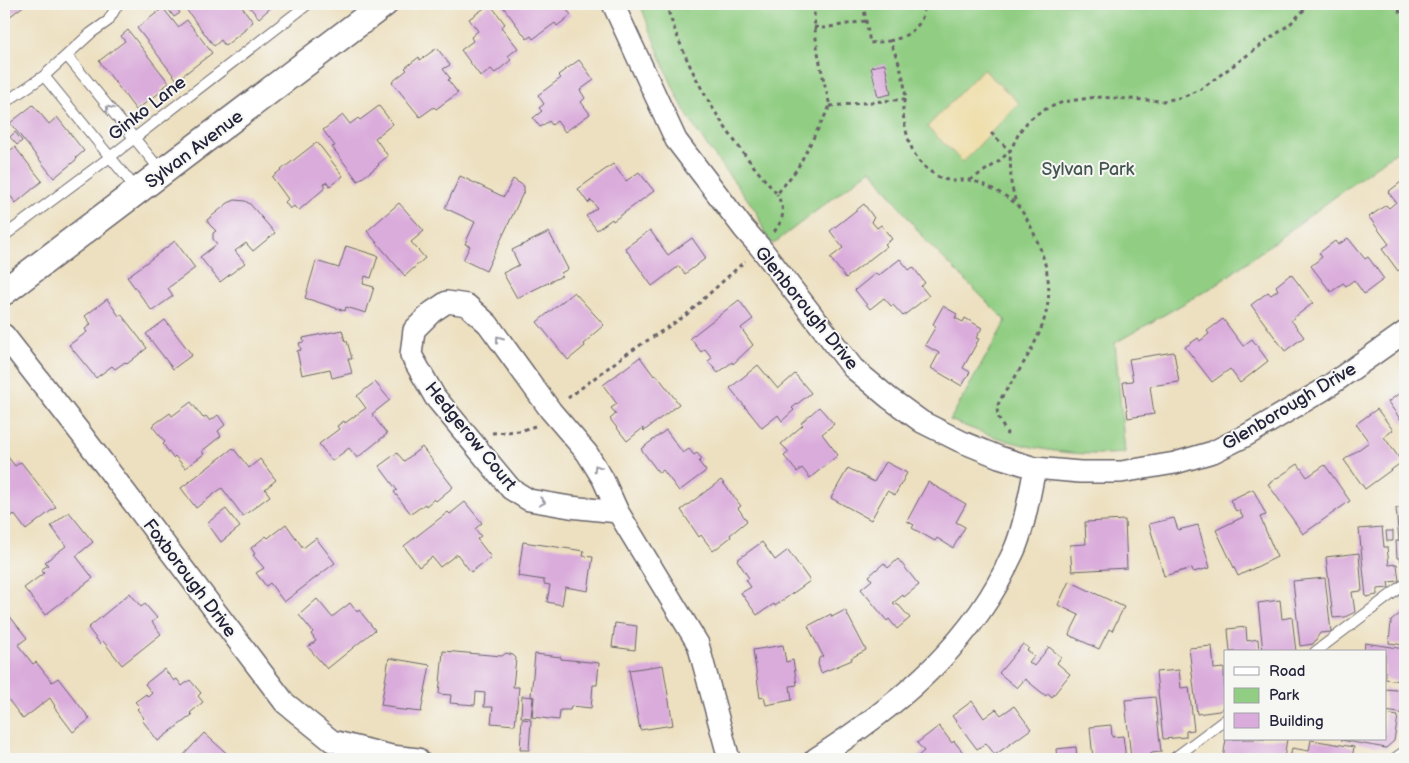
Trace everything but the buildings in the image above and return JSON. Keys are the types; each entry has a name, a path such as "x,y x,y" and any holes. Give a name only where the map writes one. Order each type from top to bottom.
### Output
{"street":[{"name":"Sylvan Avenue","path":"4,292 384,4"},
{"name":"Glenborough Drive","path":"613,4 676,140 853,368 888,398 922,422 960,441 999,457 1035,468 1080,472 1121,472 1175,463 1213,452 1247,435 1323,390 1405,332"},
{"name":"Hedgerow Court","path":"618,512 529,500 511,489 435,397 410,355 414,330 432,312 448,302 467,305 488,324 551,411 587,453 603,479 618,512 698,644 728,759"},
{"name":"Foxborough Drive","path":"4,335 285,704 332,740 391,756 418,759"},
{"path":"815,759 838,744 919,682 959,641 993,593 1016,546 1035,468"}],"lane":[{"path":"4,103 44,76 108,21 118,4"},
{"name":"Ginko Lane","path":"4,236 134,139 308,4"},
{"path":"67,56 163,173"},
{"path":"44,76 138,192"},
{"path":"1318,650 1405,584"},
{"path":"1173,759 1224,721"},
{"path":"1394,759 1405,751"}],"path":[{"path":"486,433 520,431 536,426 551,411 625,355 686,316 760,247 781,223 784,208 777,194 737,145 710,106 688,63 666,4"},
{"path":"777,194 797,169 830,106 817,54 814,4"},
{"path":"862,4 870,44 903,38 922,19 924,4"},
{"path":"969,180 997,163 1010,151 1028,120 1041,111 1063,102 1096,97 1163,101 1183,97 1201,89 1290,24 1310,4"},
{"path":"1394,4 1405,17"},
{"path":"814,27 824,28 865,21"},
{"path":"889,41 899,60 906,93 903,107 906,125 910,144 919,162 934,174 952,181 969,180 994,190 1016,205"},
{"path":"830,106 905,99"},
{"path":"991,132 1010,151 1011,183 1016,205 1032,229 1042,251 1048,274 1049,295 1046,316 1036,341 998,406 999,421 1007,433"}],"green space":[{"name":"Sylvan Park","path":"640,4 1405,4 1405,145 1216,285 1115,343 1125,453 1079,453 1036,448 972,429 950,420 1006,321 925,240 871,169 773,244 753,207 693,126 667,73"}],"sand":[{"path":"983,69 1019,103 963,162 927,127"}]}
